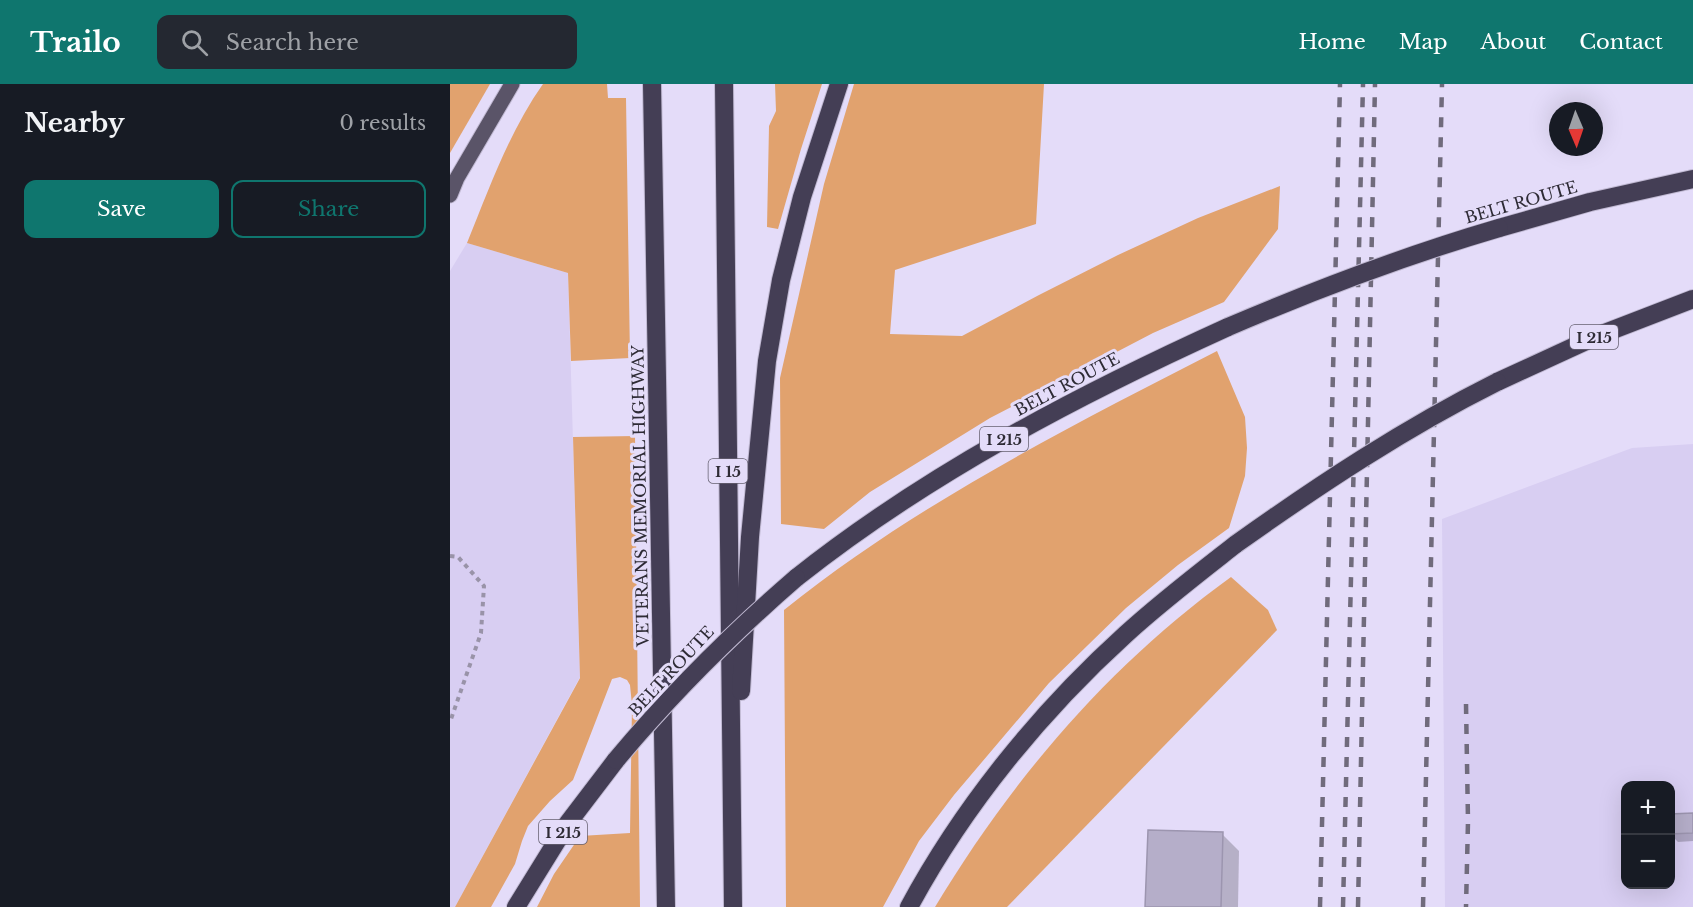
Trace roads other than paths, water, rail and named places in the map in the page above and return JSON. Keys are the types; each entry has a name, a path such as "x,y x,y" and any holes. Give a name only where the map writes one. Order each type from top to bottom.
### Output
{"highway":[{"name":"VETERANS MEMORIAL HIGHWAY","path":"652,84 666,907"},
{"name":"I 15","path":"724,84 733,907"},
{"path":"732,858 750,537 766,361 781,280 802,197 839,84"},
{"name":"BELT ROUTE","path":"516,907 568,823 616,760 686,680 740,627 796,578 857,531 966,461 1108,383 1228,327 1314,291 1499,228 1590,202 1693,178"},
{"name":"I 215","path":"909,907 976,801 1047,714 1127,633 1236,544 1365,456 1466,398 1597,336 1693,299"}],"main road":[{"path":"450,195 457,178 512,84"}],"railway":[{"path":"1320,907 1340,84"},
{"path":"1343,907 1363,84"},
{"path":"1358,907 1375,84"},
{"path":"1423,907 1442,84"},
{"path":"1466,704 1468,821 1466,907"}]}
